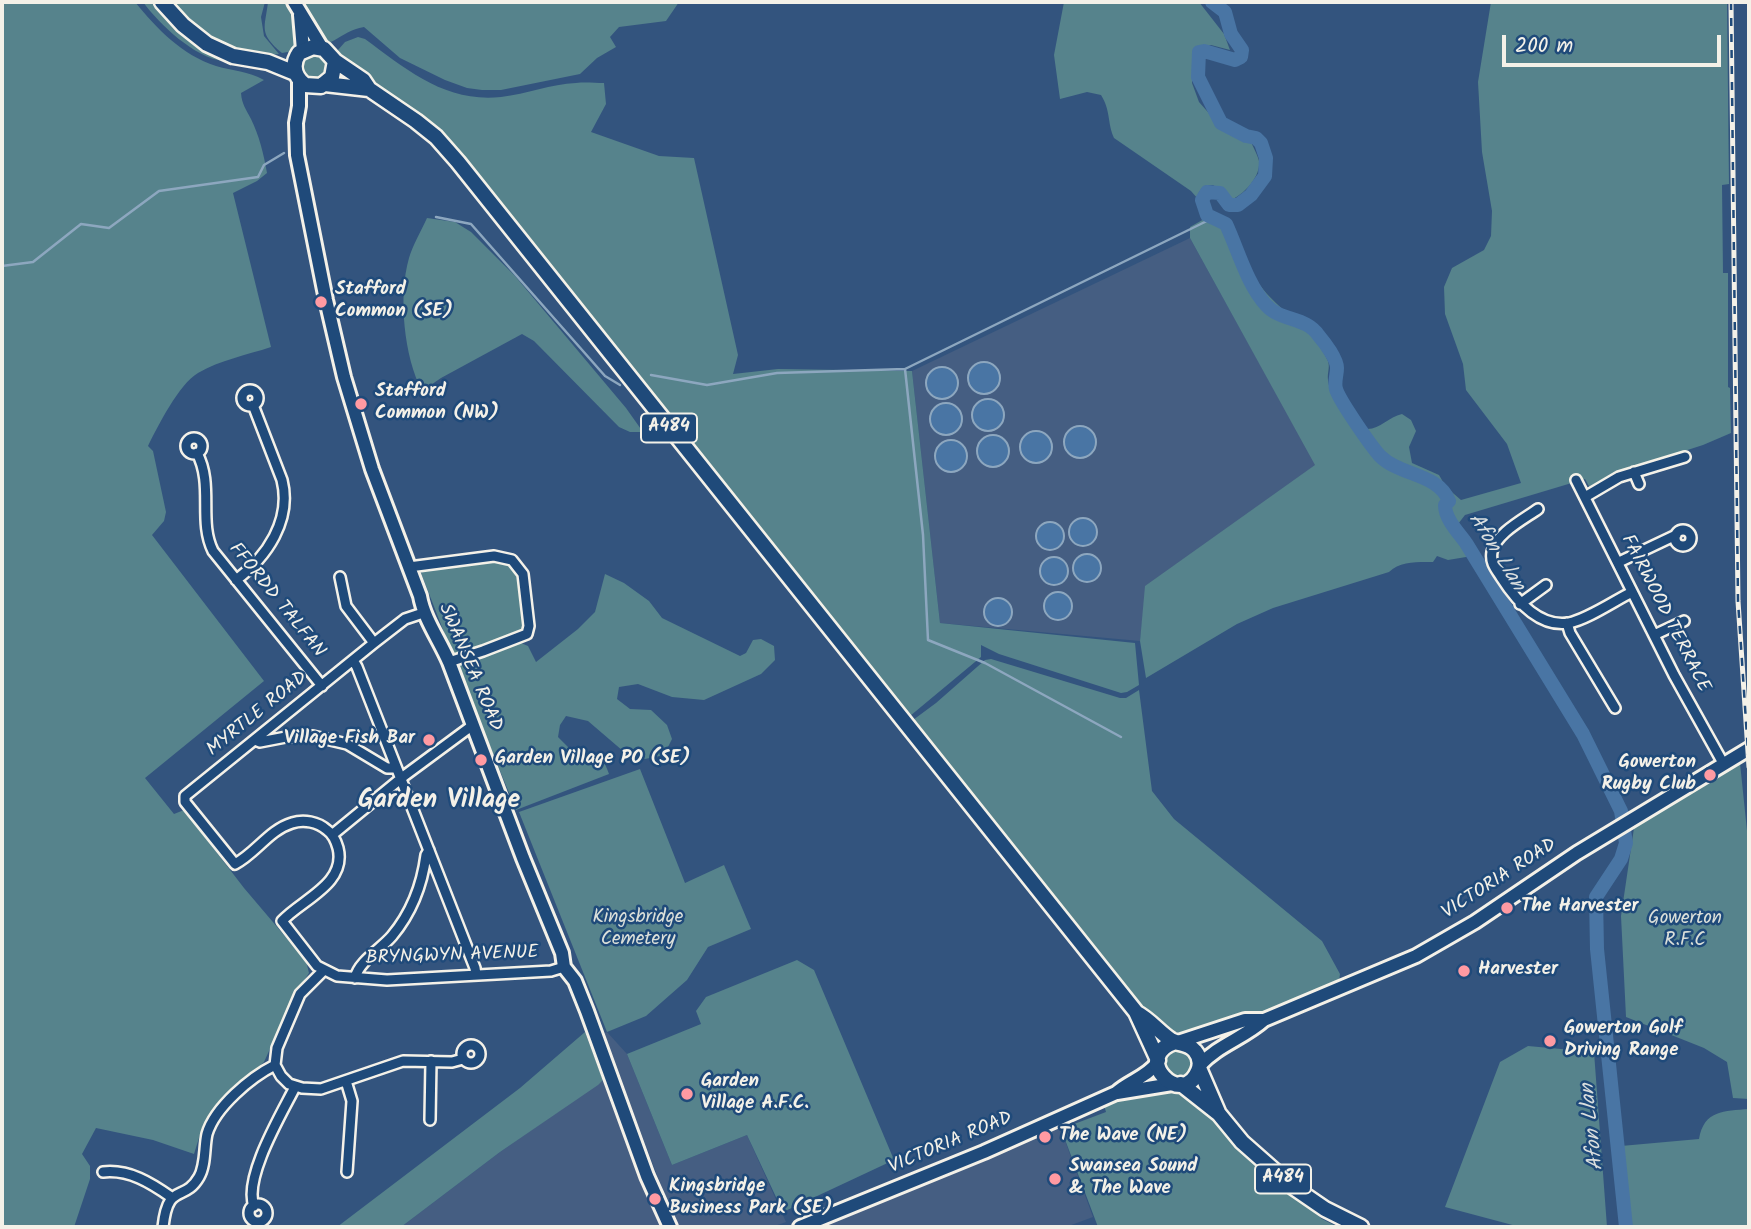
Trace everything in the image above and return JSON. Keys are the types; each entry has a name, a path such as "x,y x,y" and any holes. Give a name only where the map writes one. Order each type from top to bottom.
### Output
{"main road":[{"name":"A484","path":"162,2 183,25 207,44 233,56 268,62 297,76 310,87 369,89"},
{"path":"293,2 322,48"},
{"path":"297,76 300,15"},
{"name":"A484","path":"268,62 313,47 322,48 329,52 335,61 363,80 369,89 436,137 1136,1012 1176,1042"},
{"path":"299,106 334,72 335,61"},
{"name":"SWANSEA ROAD","path":"297,76 298,155 344,377 372,469 420,596 423,613 435,630 449,662 554,932 564,967 575,981 650,1185 670,1227"},
{"name":"VICTORIA ROAD","path":"1199,1067 1219,1048 1251,1032 1264,1020 1416,956 1475,922 1616,830 1748,750"},
{"name":"A484","path":"1136,1012 1157,1062"},
{"name":"VICTORIA ROAD","path":"1176,1042 1245,1020 1264,1020"},
{"path":"1176,1042 1194,1049 1199,1067 1192,1079 1176,1084 1162,1076 1157,1062 1165,1047 1176,1042"},
{"name":"VICTORIA ROAD","path":"1116,1093 1126,1084 1148,1073 1157,1062"},
{"name":"A484","path":"1199,1067 1219,1114"},
{"name":"A484","path":"1176,1084 1219,1114 1242,1142 1293,1187 1325,1209 1361,1227"},
{"name":"VICTORIA ROAD","path":"800,1227 984,1152 1116,1093 1176,1084"}],"street":[{"path":"236,580 268,547 275,536 284,508 285,490 282,480 253,405"},
{"name":"FFORDD TALFAN","path":"197,453 206,478 208,539 213,551 322,686"},
{"path":"1585,497 1619,477 1685,457"},
{"path":"1634,472 1639,484"},
{"name":"FAIRWOOD TERRACE","path":"1576,480 1654,635 1723,763"},
{"path":"1532,509 1497,541 1492,551 1492,564 1520,604 1533,614 1567,623 1632,592"},
{"path":"1619,562 1676,535"},
{"path":"409,567 494,556 512,559 523,575 529,626 527,634 449,662"},
{"path":"340,577 346,607 374,643"},
{"path":"1520,604 1546,584"},
{"name":"MYRTLE ROAD","path":"332,835 314,823 292,823 276,831 235,864 184,799 352,660 405,619 423,613"},
{"path":"1654,635 1684,621"},
{"path":"1567,623 1570,633 1614,701"},
{"path":"352,660 476,975"},
{"path":"463,1059 456,1062 403,1061 321,1089 295,1087 285,1080 275,1065 276,1048 300,994 323,971 311,961 282,921 329,882 335,873 339,853 332,835 400,779 473,725"},
{"path":"255,740 260,742 313,736 347,744 387,768 396,768"},
{"path":"355,978 358,969 408,916 429,850"},
{"name":"BRYNGWYN AVENUE","path":"323,971 337,976 387,979 551,971 564,967"},
{"path":"430,1120 431,1061"},
{"path":"163,1227 165,1209 170,1198 199,1177 212,1122 249,1080 275,1065"},
{"path":"346,1081 352,1101 350,1166"},
{"path":"254,1206 251,1190 257,1169 295,1087"},
{"path":"109,1170 136,1177 170,1198"}],"shaded area":[{"path":"1190,238 1316,465 1146,586 1140,641 940,623 912,371"},
{"path":"984,362 995,367 1000,378 995,389 984,394 973,389 968,378 973,367"},
{"path":"942,367 953,372 958,383 953,394 942,399 931,394 926,383 931,372"},
{"path":"988,399 999,404 1004,415 999,426 988,431 977,426 972,415 977,404"},
{"path":"946,403 957,408 962,419 957,430 946,435 935,430 930,419 935,408"},
{"path":"1080,426 1091,431 1096,442 1091,453 1080,458 1069,453 1064,442 1069,431"},
{"path":"1036,431 1047,436 1052,447 1047,458 1036,463 1025,458 1020,447 1025,436"},
{"path":"993,435 1004,440 1009,451 1004,462 993,467 982,462 977,451 982,440"},
{"path":"951,440 962,445 967,456 962,467 951,472 940,467 935,456 940,445"},
{"path":"1083,518 1093,522 1097,532 1093,542 1083,546 1073,542 1069,532 1073,522"},
{"path":"1050,522 1060,526 1064,536 1060,546 1050,550 1040,546 1036,536 1040,526"},
{"path":"1087,554 1097,558 1101,568 1097,578 1087,582 1077,578 1073,568 1077,558"},
{"path":"1054,557 1064,561 1068,571 1064,581 1054,585 1044,581 1040,571 1044,561"},
{"path":"1058,592 1068,596 1072,606 1068,616 1058,620 1048,616 1044,606 1048,596"},
{"path":"998,598 1008,602 1012,612 1008,622 998,626 988,622 984,612 988,602"},
{"path":"607,1032 627,1054 672,1165 747,1135 786,1222 772,1227 677,1227 603,1034"},
{"path":"603,1080 661,1227 401,1227 500,1152"},
{"path":"1060,1127 1093,1217 1066,1227 815,1227"}],"green space":[{"path":"2,2 135,2 161,31 192,55 216,66 264,80 241,93 243,104 259,138 267,173 233,193 271,347 215,365 191,378 170,406 148,446 153,451 166,512 164,521 152,535 264,681 145,778 174,814 184,810 244,888 306,961 309,973 294,996 264,1062 214,1108 203,1125 194,1154 153,1140 96,1128 82,1154 90,1166 90,1179 74,1227 2,1227"},
{"path":"143,2 155,2 166,15 223,61 212,59 190,47 168,30"},
{"path":"169,2 265,2 261,17 264,36 279,54 244,53 217,43"},
{"path":"268,2 288,2 299,45 293,51 282,53 266,35"},
{"path":"301,2 679,2 666,21 619,27 610,37 616,47 597,58 580,74 501,90 482,90 445,80 400,58 364,27 328,42 318,35"},
{"path":"1064,2 1199,2 1224,34 1230,50 1211,45 1201,48 1192,64 1192,83 1199,102 1222,128 1252,144 1259,167 1255,178 1242,193 1233,199 1213,185 1204,186 1198,199 1191,191 1114,138 1101,95 1087,92 1060,99 1054,55"},
{"path":"1491,2 1727,2 1729,184 1722,185 1723,273 1728,273 1728,387 1731,433 1703,445 1616,473 1590,488 1585,479 1465,515 1458,524 1478,555 1448,560 1437,556 1433,562 1404,564 1389,572 1273,608 1237,624 1146,678 1140,641 1145,586 1315,465 1190,238 1190,227 1213,214 1230,228 1253,275 1267,294 1321,348 1328,362 1331,391 1351,422 1368,429 1402,414 1411,420 1416,431 1409,447 1412,463 1439,475 1446,487 1461,500 1521,483 1507,444 1466,390 1463,364 1445,314 1444,287 1452,268 1484,250 1491,236 1492,211 1482,152 1478,82"},
{"path":"358,37 365,39 428,82 462,95 501,97 567,84 604,83 606,104 591,132 659,156 694,158 738,355 733,374 778,369 912,371 940,623 1135,643 1139,685 1121,693 999,654 981,645 981,657 910,716 471,166 432,123 365,78 343,59 338,50 345,42"},
{"path":"314,54 323,58 327,67 323,76 314,80 305,76 301,67 305,58"},
{"path":"427,218 455,222 471,232 515,276 643,432 630,432 619,427 534,341 522,334 422,391 407,344 404,290 409,258"},
{"path":"491,560 508,565 517,573 523,631 454,658 421,573 426,567"},
{"path":"605,574 624,583 649,601 662,618 740,656 746,653 753,640 761,639 774,646 775,660 761,674 704,700 672,697 638,684 619,687 617,699 630,709 651,710 667,725 672,739 664,755 645,759 623,751 588,721 566,716 560,725 558,737 572,751 596,754 609,774 516,810 456,663 521,643 528,646 536,662 595,612"},
{"path":"991,659 1120,698 1126,698 1139,690 1152,791 1174,819 1322,941 1340,974 1339,981 1274,1009 1181,1033 1166,1029 1154,1020 1132,997 913,720 985,660"},
{"name":"Gowerton R.F.C","path":"1740,763 1749,850 1749,1099 1733,1098 1727,1062 1704,1048 1626,1017 1621,916 1634,828"},
{"name":"Kingsbridge Cemetery","path":"640,769 685,883 724,865 751,929 708,947 687,980 646,1016 607,1032 519,812"},
{"path":"797,960 814,970 894,1160 783,1212 747,1135 672,1165 627,1054 701,1024 696,1011 706,997"},
{"path":"585,1032 603,1080 598,1085 500,1152 401,1227 337,1227 520,1088"},
{"path":"1528,1046 1594,1052 1607,1227 1520,1227 1445,1207 1500,1062"},
{"path":"1179,1050 1188,1054 1192,1063 1188,1072 1179,1076 1170,1072 1166,1063 1170,1054"},
{"path":"1175,1092 1190,1095 1295,1195 1322,1219 1338,1227 1098,1227 1061,1129 1106,1112 1104,1105 1121,1099"},
{"path":"1749,1109 1749,1227 1631,1227 1621,1146 1699,1139 1705,1122 1710,1117"}],"waterway":[{"name":"Afon Llan","path":"1212,2 1225,12 1231,34 1242,50 1241,57 1235,60 1199,52 1198,77 1221,123 1246,136 1256,138 1261,143 1266,158 1265,176 1251,195 1238,205 1229,205 1220,193 1207,192 1202,200 1207,215 1226,224 1248,277 1266,305 1279,314 1307,325 1327,347 1337,368 1335,386 1338,395 1380,456 1388,463 1428,480 1444,492 1449,501 1445,505 1450,520 1583,734 1621,811 1626,843 1621,859 1596,897 1597,949 1626,1227"},
{"path":"2,266 33,262 81,224 109,228 159,191 258,177 264,165 284,153"},
{"path":"436,217 471,224 605,376 620,385"},
{"path":"651,375 707,385 777,373 905,369 1213,218"},
{"path":"905,369 923,535 928,640 985,663 1121,737"}],"railway":[{"path":"1731,2 1738,601 1749,767"}],"place":[{"name":"Stafford Common (SE)","path":"321,302"},
{"name":"Stafford Common (NW)","path":"361,404"},
{"name":"Village Fish Bar","path":"429,740"},
{"name":"Garden Village PO (SE)","path":"481,760"},
{"name":"Gowerton Rugby Club","path":"1710,775"},
{"name":"The Harvester","path":"1507,908"},
{"name":"Harvester","path":"1464,971"},
{"name":"Gowerton Golf Driving Range","path":"1550,1041"},
{"name":"Garden Village A.F.C.","path":"687,1094"},
{"name":"The Wave (NE)","path":"1045,1137"},
{"name":"Swansea Sound & The Wave","path":"1055,1179"},
{"name":"Kingsbridge Business Park (SE)","path":"655,1199"}],"district":[{"name":"Garden Village","path":"439,803"}]}
